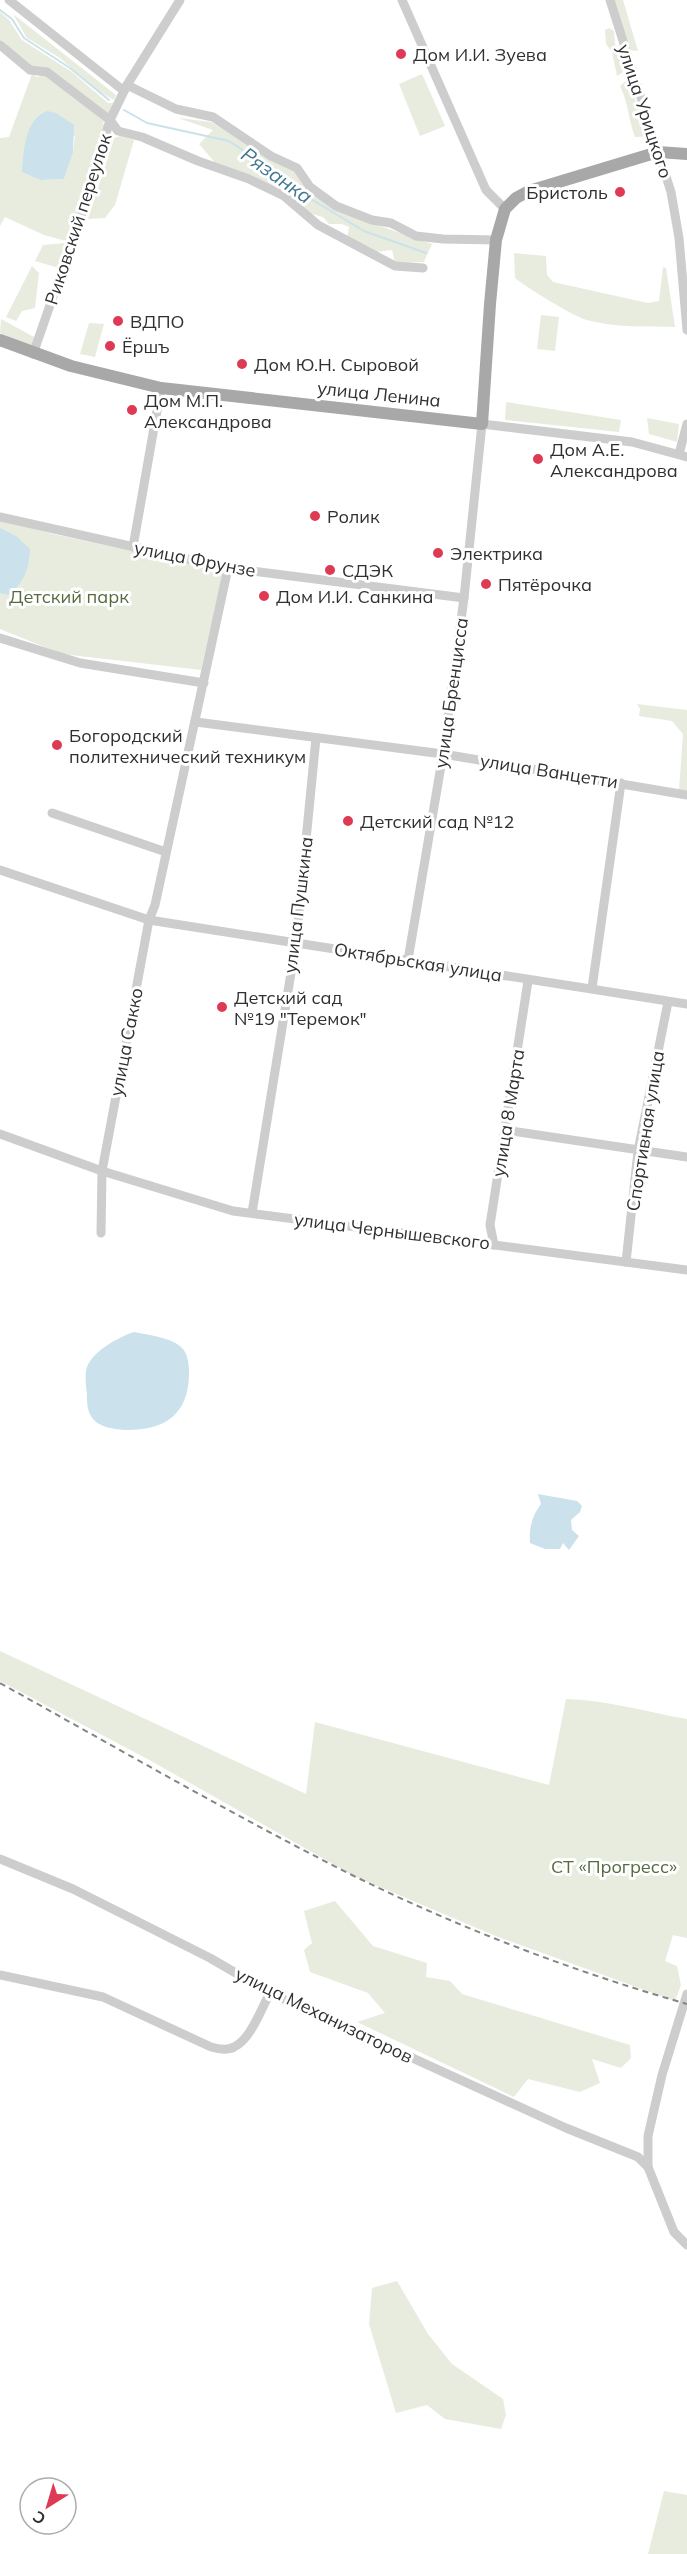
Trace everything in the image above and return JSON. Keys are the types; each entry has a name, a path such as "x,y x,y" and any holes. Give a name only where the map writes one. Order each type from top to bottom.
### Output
{"main road":[{"path":"482,424 496,240 505,209 516,198 529,191 658,152 687,154"},
{"name":"улица Ленина","path":"0,340 33,354 120,380 161,388 482,424"}],"street":[{"path":"9,0 125,88 176,109 213,117 271,156 297,168 310,187 336,206 372,220 391,223 416,236 496,240"},
{"name":"Риковский переулок","path":"33,354 86,202 110,120 125,88 180,0"},
{"path":"402,0 486,190 505,209"},
{"name":"улица Урицкого","path":"610,0 671,192 679,238 687,330"},
{"path":"0,45 30,70 47,72 110,120 118,131 142,137 198,161 249,179 284,196 318,225 395,266 423,268"},
{"path":"133,547 161,388"},
{"name":"улица Ленина","path":"482,424 632,442 683,456"},
{"name":"улица Бренцисса","path":"408,960 443,754 464,598 482,424"},
{"path":"683,456 687,424"},
{"name":"улица Фрунзе","path":"0,517 228,568 464,598"},
{"name":"улица Сакко","path":"101,1233 102,1171 149,920 196,722 228,568"},
{"path":"0,638 80,663 204,683"},
{"name":"улица Ванцетти","path":"196,722 443,754 687,795"},
{"name":"улица Пушкина","path":"252,1213 296,942 316,738"},
{"path":"592,988 621,783"},
{"path":"52,813 166,852"},
{"name":"Октябрьская улица","path":"0,870 149,920 528,981 592,988 687,1004"},
{"name":"улица 8 Марта","path":"494,1245 490,1225 528,981"},
{"name":"Спортивная улица","path":"626,1262 638,1150 668,1002"},
{"path":"505,1130 687,1158"},
{"name":"улица Чернышевского","path":"0,1134 102,1171 233,1210 687,1270"},
{"name":"улица Механизаторов","path":"0,1859 73,1889 210,1958 270,1993 566,2128 638,2157 648,2167"},
{"path":"0,1975 103,1997 210,2047 224,2049 232,2049 240,2043 270,1993"},
{"path":"687,1994 662,2075 648,2136 648,2167 674,2232 687,2246"}],"green space":[{"path":"613,0 623,0 638,51 627,50"},
{"path":"0,12 9,20 22,40 72,72 108,103 113,103 109,115 31,66 0,42"},
{"path":"13,14 116,95 114,100 97,90 60,58 27,38"},
{"path":"609,28 614,31 615,44 625,65 622,73 617,76 612,52 606,44 605,30"},
{"path":"32,74 37,77 45,75 106,121 102,123 106,125 75,224 66,241 44,235 5,217 0,226 0,138 9,137","holes":["75,135 73,153 64,179 41,180"]},
{"path":"422,74 445,126 420,136 399,84"},
{"path":"627,80 641,113 644,113 652,136 635,137 620,86"},
{"path":"178,118 211,122 293,170 363,220 432,244 424,262 395,263 392,250 376,252 347,239 349,227 342,224 329,224 323,217 308,213 217,165 199,144 213,130"},
{"path":"120,136 134,140 115,205 105,218 88,219 114,138"},
{"path":"65,243 59,268 35,261 43,245"},
{"path":"514,253 546,256 547,275 553,282 648,303 659,301 663,267 666,268 675,327 598,323 581,318 515,278"},
{"path":"32,266 39,273 35,308 22,311 16,321 6,317"},
{"path":"541,315 559,317 555,351 537,349"},
{"path":"1,319 34,337 32,348 0,333"},
{"path":"89,323 104,324 95,357 80,354"},
{"path":"506,402 621,420 619,432 505,420"},
{"path":"647,418 679,424 677,442 649,434"},
{"name":"Детский парк","path":"0,520 53,534 220,570 223,573 201,670 62,654 0,629"},
{"path":"637,704 687,710 687,791 679,790 683,734 672,721 639,716 640,709"},
{"name":"СТ «Прогресс»","path":"0,1651 306,1794 315,1722 549,1785 566,1699 611,1704 687,1719 687,1938 673,1935 665,1961 677,1966 681,1985 675,2001 498,1937 354,1876 153,1762 0,1681"},
{"path":"335,1901 373,1946 427,1963 426,1977 450,1981 462,1994 630,2045 631,2058 621,2068 592,2059 600,2083 580,2092 528,2079 514,2097 357,2022 385,2013 368,1993 310,1972 304,1950 312,1943 304,1911"},
{"path":"397,2281 428,2334 452,2364 503,2399 506,2415 501,2429 445,2419 427,2405 396,2413 369,2324 372,2288"},
{"path":"664,2491 687,2495 687,2554 648,2554"}],"water":[{"path":"47,111 56,113 74,125 73,153 64,179 41,180 22,172 25,146 30,129 39,115"},
{"path":"0,528 16,536 30,549 25,575 8,595 0,593"},
{"path":"134,1332 165,1339 181,1347 188,1362 188,1388 179,1410 162,1424 138,1430 110,1428 97,1423 90,1414 87,1402 86,1371 88,1364 98,1352"},
{"path":"538,1494 577,1501 582,1506 580,1512 571,1520 572,1530 579,1536 569,1550 563,1543 560,1549 545,1549 530,1543 532,1522 541,1504"}],"waterway":[{"name":"Рязанка","path":"0,10 12,19 24,38 70,68 109,100"},
{"name":"Рязанка","path":"124,110 147,123 229,141 261,162 291,187 364,231 426,253"}],"railway":[{"path":"0,1683 263,1829 392,1894 516,1947 687,2004"}],"place":[{"name":"Дом И.И. Зуева","path":"401,54"},
{"name":"Бристоль","path":"620,192"},
{"name":"ВДПО","path":"118,321"},
{"name":"Ёршъ","path":"110,346"},
{"name":"Дом Ю.Н. Сыровой","path":"242,364"},
{"name":"Дом М.П. Александрова","path":"132,410"},
{"name":"Дом А.Е. Александрова","path":"538,459"},
{"name":"Ролик","path":"315,516"},
{"name":"Электрика","path":"438,553"},
{"name":"СДЭК","path":"330,570"},
{"name":"Пятёрочка","path":"486,584"},
{"name":"Дом И.И. Санкина","path":"264,596"},
{"name":"Богородский политехнический техникум","path":"57,745"},
{"name":"Детский сад №12","path":"348,821"},
{"name":"Детский сад №19 \"Теремок\"","path":"222,1007"}]}
